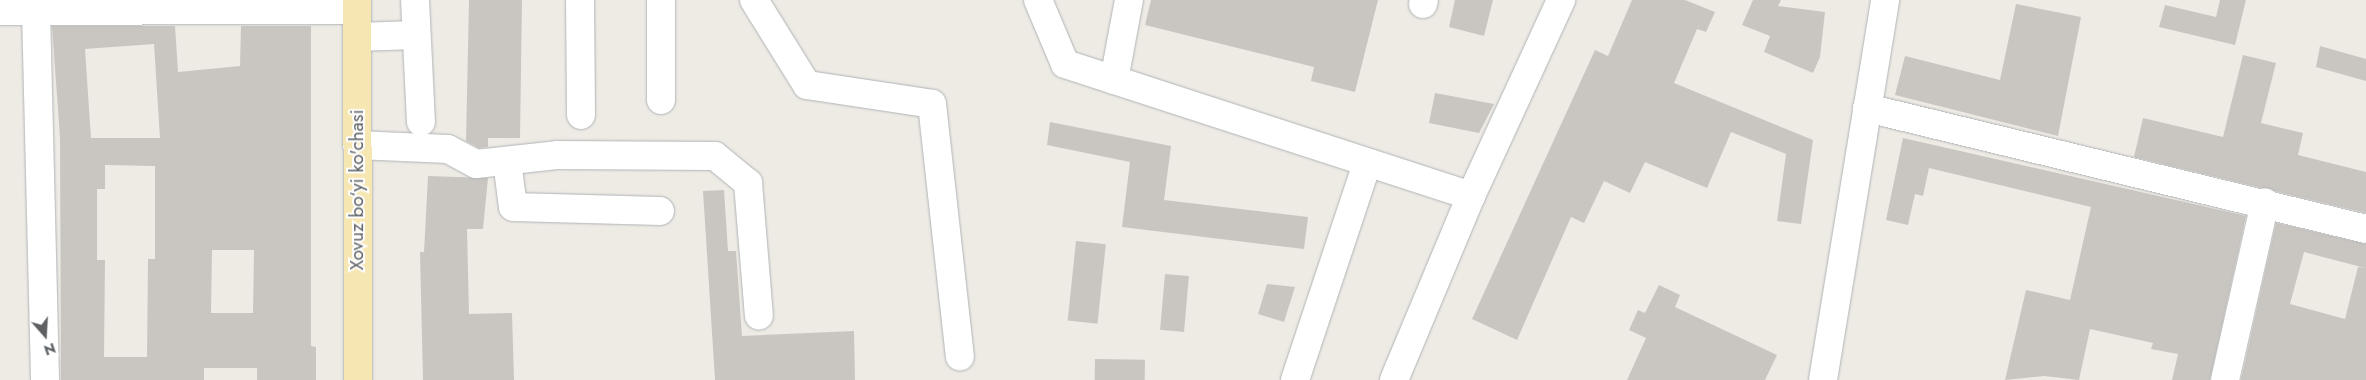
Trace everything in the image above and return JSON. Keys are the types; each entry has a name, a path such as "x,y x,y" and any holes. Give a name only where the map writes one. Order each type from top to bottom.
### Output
{"main road":[{"name":"Xovuz bo‘yi ko'chasi","path":"357,16 358,380"}],"street":[{"path":"415,0 415,35 422,122"},
{"path":"580,0 581,114"},
{"path":"660,0 661,100"},
{"path":"754,0 807,85 932,104 960,356"},
{"path":"1038,0 1065,64 1471,196"},
{"path":"1114,80 1129,0"},
{"path":"1395,380 1471,196 1561,0"},
{"path":"1823,380 1885,0"},
{"path":"0,11 36,10 357,16 415,35"},
{"path":"36,10 45,380"},
{"path":"1867,108 2265,202 2366,229"},
{"path":"357,145 448,148 476,164 557,155 715,156 748,183 759,316"},
{"path":"507,161 513,207 660,211"},
{"path":"1295,380 1367,163"},
{"path":"2224,380 2265,202"}],"building":[{"path":"469,0 522,0 520,138 488,138 488,147 479,148 466,141"},
{"path":"1151,0 1378,0 1355,92 1311,81 1314,67 1145,25"},
{"path":"1455,0 1493,0 1484,36 1449,27"},
{"path":"1632,0 1685,0 1715,12 1706,32 1697,29 1674,83 1813,140 1801,224 1777,221 1786,154 1731,132 1707,188 1645,162 1630,193 1604,181 1584,223 1571,217 1517,340 1472,319 1595,50 1608,56"},
{"path":"1753,0 1781,0 1778,6 1825,12 1820,57 1813,73 1764,52 1770,36 1742,25"},
{"path":"2220,0 2246,0 2235,45 2159,27 2165,5 2216,17"},
{"path":"2016,4 2081,17 2058,136 1895,95 1905,56 2000,80"},
{"path":"52,26 175,26 178,72 240,66 241,26 311,26 311,346 316,347 316,380 257,380 257,368 204,368 204,380 61,380 60,138","holes":["154,44 160,138 91,138 85,49","105,165 155,166 155,259 148,259 147,357 104,357 105,260 97,260 97,189 105,189","212,250 254,250 253,313 211,313"]},
{"path":"2320,46 2366,59 2366,81 2316,67"},
{"path":"2243,55 2276,63 2261,123 2303,133 2298,155 2366,172 2366,213 2134,157 2143,118 2223,137"},
{"path":"1435,93 1494,104 1479,133 1429,123"},
{"path":"1050,122 1171,146 1164,200 1308,217 1304,249 1122,227 1130,162 1047,145"},
{"path":"1903,138 2246,216 2210,380 2172,380 2178,354 2151,349 2153,343 2090,329 2079,380 2044,376 2005,380 2026,290 2070,300 2091,207 1929,168 1923,196 1915,194 1908,225 1886,220"},
{"path":"428,176 488,178 483,229 467,229 469,314 512,313 514,380 423,380 420,252 424,252"},
{"path":"724,190 728,251 736,251 742,336 854,331 855,380 715,380 703,191"},
{"path":"2276,223 2366,244 2366,380 2241,380","holes":["2304,252 2365,268 2358,267 2345,319 2290,304"]},
{"path":"1076,241 1106,244 1097,324 1068,321"},
{"path":"1165,274 1189,276 1184,332 1160,330"},
{"path":"1267,284 1295,287 1284,322 1258,314"},
{"path":"1659,285 1680,295 1675,307 1777,355 1765,380 1627,380 1646,338 1629,330 1638,310 1645,313"},
{"path":"1095,359 1145,360 1145,380 1095,380"}]}
